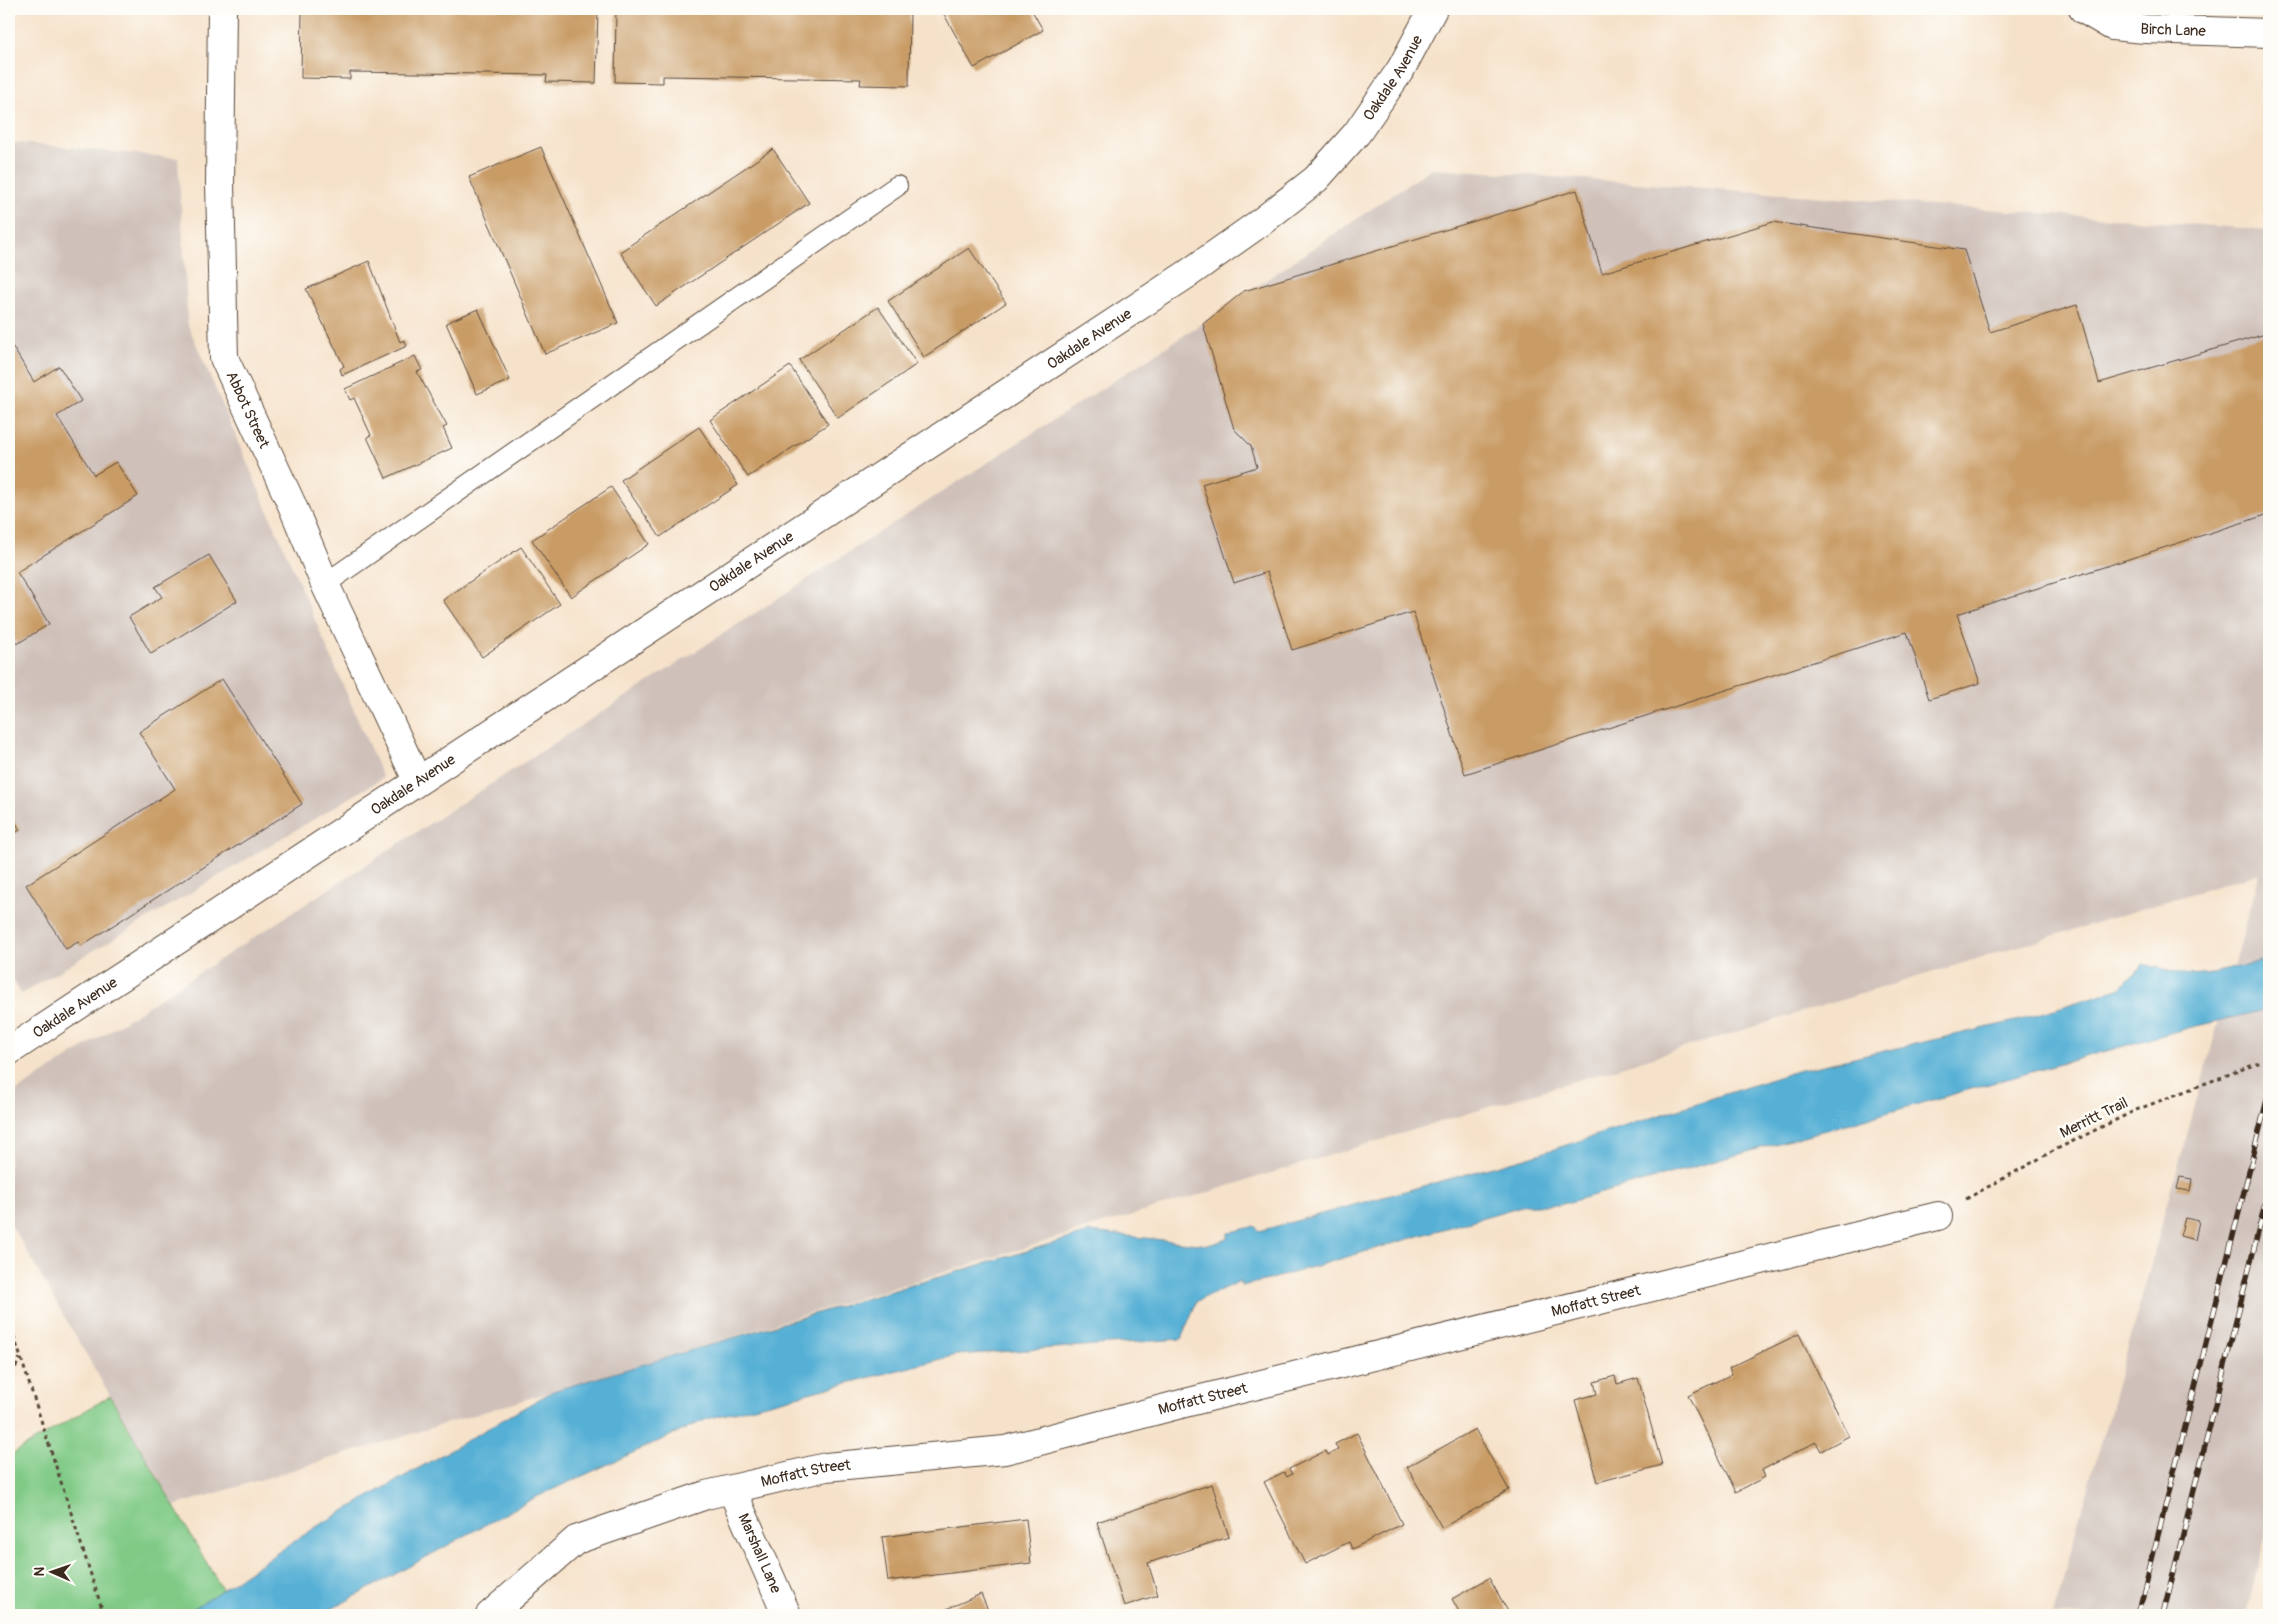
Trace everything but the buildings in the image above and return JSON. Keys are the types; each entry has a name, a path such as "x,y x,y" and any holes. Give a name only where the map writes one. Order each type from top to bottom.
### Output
{"street":[{"name":"Abbot Street","path":"222,9 220,183 224,358 292,505 325,584 417,780"},
{"name":"Oakdale Avenue","path":"9,1051 417,780 1180,279 1261,222 1316,179 1357,133 1401,69 1433,9"},
{"name":"Birch Lane","path":"2083,9 2112,26 2145,30 2269,33"},
{"name":"Moffatt Street","path":"490,1615 576,1540 706,1495 826,1467 1005,1450 1185,1403 1938,1216"},
{"name":"Marshall Lane","path":"732,1490 788,1615"}],"lane":[{"path":"325,584 897,186"}],"path":[{"name":"Merritt Trail","path":"1938,1216 2041,1157 2136,1110 2269,1059"},
{"path":"9,1321 104,1615"},
{"path":"9,1382 21,1358"}],"shaded area":[{"path":"9,142 178,158 188,325 383,778 21,994 9,973"},
{"path":"1432,168 2269,230 2269,1522 2246,1615 2053,1615 2260,873 174,1506 9,1221 9,1096 1183,336"}],"green space":[{"path":"110,1396 237,1615 9,1615 9,1456"}],"water":[{"path":"2269,959 2269,1009 2188,1028 1559,1205 1525,1205 1268,1280 1241,1286 1240,1281 1197,1301 1181,1339 957,1355 707,1419 532,1499 321,1615 184,1615 316,1527 553,1391 1091,1232 1208,1245 1228,1239 1228,1233 1255,1226 1259,1231 1529,1157 1797,1071 2020,1020 2121,988 2143,964 2189,975 2213,973"}],"railway":[{"path":"2138,1615 2269,1092"},
{"path":"2163,1615 2269,1188"}]}
